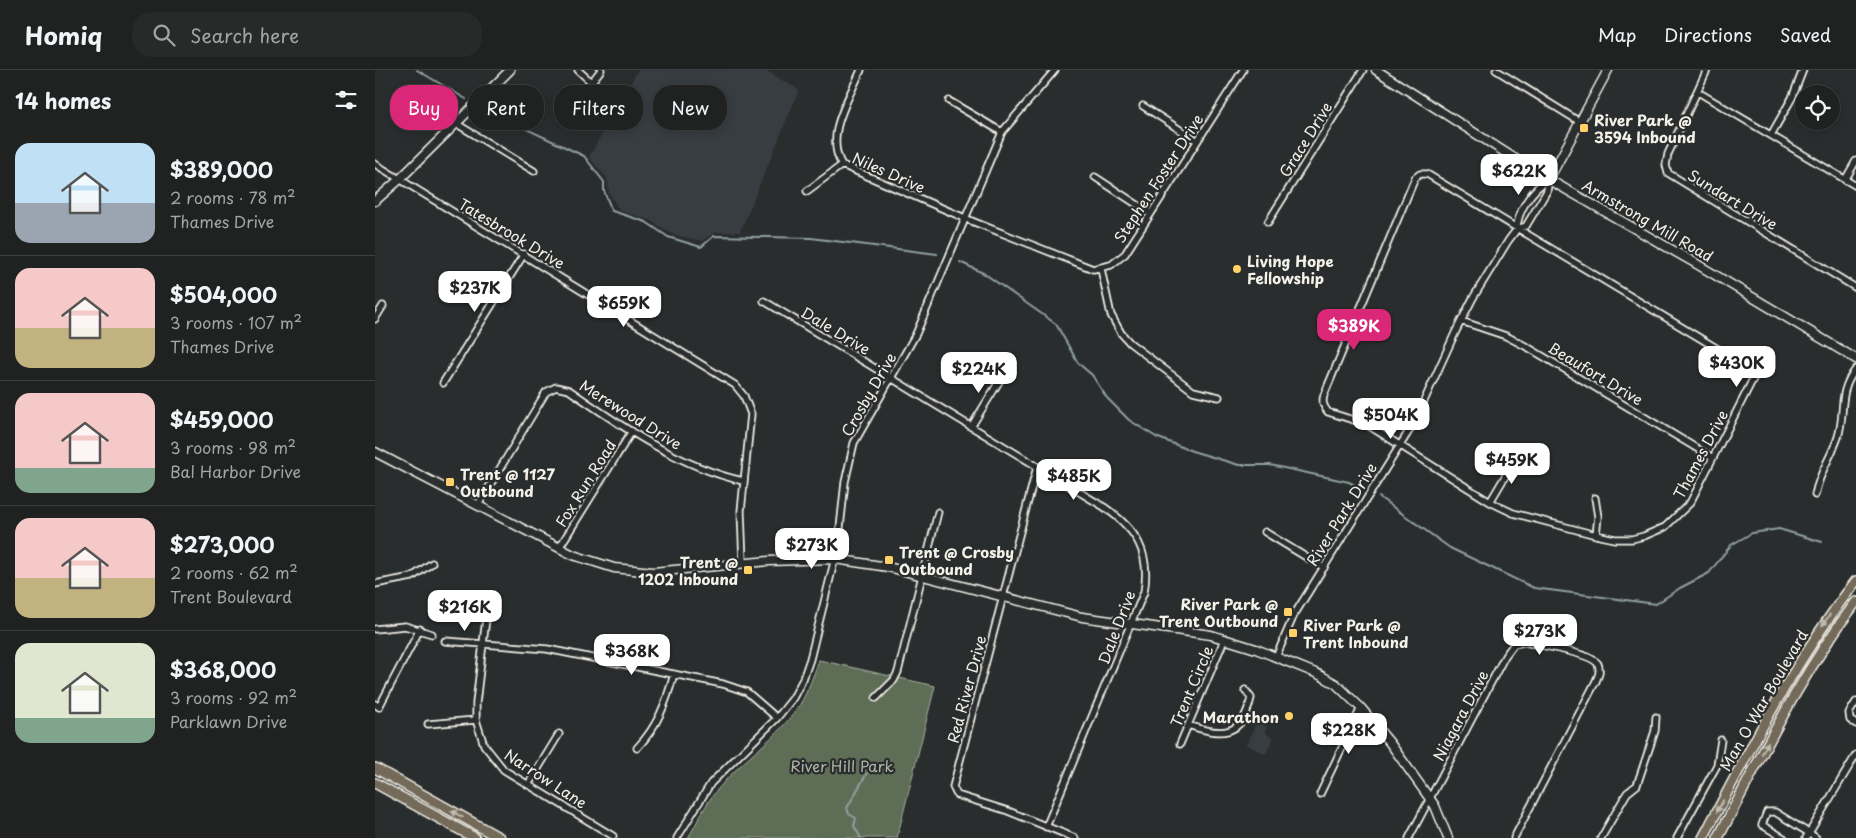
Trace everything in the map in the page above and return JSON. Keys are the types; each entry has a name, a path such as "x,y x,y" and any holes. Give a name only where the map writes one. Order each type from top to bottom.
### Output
{"main road":[{"name":"Man O War Boulevard","path":"1703,838 1791,673 1856,581"},
{"name":"Man O War Boulevard","path":"1718,838 1798,688 1827,642 1856,602"},
{"path":"375,768 500,838"},
{"path":"375,782 475,838"}],"street":[{"path":"458,123 510,70"},
{"path":"578,70 591,82"},
{"path":"589,85 601,70"},
{"name":"Niles Drive","path":"861,70 835,135 835,150 842,165 965,218"},
{"name":"Crosby Drive","path":"677,838 711,783 777,718 793,698 806,670 835,559 851,451 862,425 916,334 1002,132 1055,70"},
{"name":"Stephen Foster Drive","path":"1101,269 1111,265 1125,254 1196,140 1243,70"},
{"name":"Grace Drive","path":"1268,222 1363,70"},
{"name":"Armstrong Mill Road","path":"1376,70 1549,179 1680,254 1856,359"},
{"path":"1496,70 1580,122"},
{"name":"River Park Drive","path":"1276,657 1293,615 1400,445 1425,401 1461,321 1501,251 1517,229 1526,226 1547,191 1549,179 1609,70"},
{"name":"Sundart Drive","path":"1707,70 1668,154 1666,165 1668,173 1856,288"},
{"path":"1771,135 1793,98 1803,70"},
{"path":"1698,92 1856,186"},
{"path":"949,101 1002,132"},
{"path":"1143,106 1196,140"},
{"path":"458,125 534,171"},
{"path":"375,200 400,179 451,130"},
{"path":"1845,180 1856,161"},
{"name":"Tatesbrook Drive","path":"375,164 524,254 735,386 743,396 751,414 741,512 743,563"},
{"path":"807,191 842,165"},
{"name":"Thames Drive","path":"1420,174 1427,174 1753,370 1754,377 1689,503 1665,527 1632,539 1596,535 1530,519 1490,502 1400,445 1362,422 1328,412 1323,401 1415,178 1420,174"},
{"path":"1095,177 1150,213"},
{"name":"River Park Drive","path":"1517,229 1517,220 1537,185 1549,179"},
{"path":"965,218 1085,267 1101,269 1111,315 1121,333 1130,343 1193,391 1219,397"},
{"path":"443,383 524,254"},
{"name":"Dale Drive","path":"764,301 1105,507 1122,520 1134,535 1143,553 1147,577 1144,592 1046,827"},
{"path":"375,318 383,306"},
{"name":"Beaufort Drive","path":"1461,321 1506,336 1529,348 1713,458"},
{"path":"1815,495 1819,474 1839,434 1843,394 1856,369"},
{"path":"971,427 1005,372"},
{"name":"Merewood Drive","path":"478,506 546,392 556,387 569,390 632,431 698,468 743,481"},
{"name":"Fox Run Road","path":"559,548 632,431"},
{"path":"375,452 559,548 601,565 639,571 667,571 743,563 800,559 835,559 888,566 1082,617 1225,638 1294,663 1336,684 1361,708 1430,799 1448,838"},
{"path":"1490,502 1516,458"},
{"name":"Red River Drive","path":"1037,467 954,780 954,791 957,795 992,806 1075,838"},
{"path":"1595,498 1598,517 1596,535"},
{"path":"876,698 894,680 898,672 939,512"},
{"path":"1265,532 1324,568"},
{"path":"375,584 412,577 432,563"},
{"name":"Narrow Lane","path":"487,610 476,720 479,735 492,758 504,770 613,836"},
{"path":"375,629 405,626 432,634"},
{"path":"375,704 379,707 420,629"},
{"name":"Trent Circle","path":"1180,744 1225,638"},
{"path":"445,641 547,649 735,687 757,699 777,718"},
{"name":"Niagara Drive","path":"1409,838 1505,656 1514,644 1524,642 1594,659 1599,668 1595,683 1514,838"},
{"path":"637,748 661,716 674,674"},
{"path":"1188,725 1210,732 1232,730 1240,726 1251,698 1245,690"},
{"path":"1856,702 1849,713 1851,720 1856,724"},
{"path":"1320,794 1361,708"},
{"path":"1601,838 1627,793 1637,785 1655,731 1656,717"},
{"path":"428,724 476,720"},
{"path":"528,785 559,734"},
{"path":"1677,838 1717,765 1721,740"},
{"path":"1808,836 1856,755"},
{"path":"1785,838 1762,825 1767,812 1775,812 1808,836 1816,838"}],"shaded area":[{"path":"638,70 765,70 799,90 740,232 716,232 701,241 672,234 650,220 620,211 609,193 607,178 589,157 604,130 643,130 643,85 630,85"},
{"path":"1257,722 1267,726 1265,732 1273,739 1266,754 1246,745"}],"green space":[{"name":"River Hill Park","path":"819,660 935,686 897,838 688,838 705,807 727,778 780,729 799,706"}],"waterway":[{"path":"417,70 466,99"},
{"path":"529,130 584,156 604,182 604,191 612,211 646,222 668,237 701,247 714,236 811,238 937,254"},
{"path":"960,262 985,274 1056,324 1078,363 1092,375 1107,398 1129,420 1156,437 1192,451 1239,465 1270,465 1349,482 1362,489"},
{"path":"1379,497 1450,548 1534,588 1656,604 1680,588 1709,573 1731,545 1752,533 1779,529 1822,542"},
{"path":"861,838 854,826 856,818 849,814 847,808 867,773"}],"place":[{"name":"River Park @ 3594 Inbound","path":"1584,128"},
{"name":"Living Hope Fellowship","path":"1237,269"},
{"name":"Trent @ 1127 Outbound","path":"450,482"},
{"name":"Trent @ Crosby Outbound","path":"889,560"},
{"name":"Trent @ 1202 Inbound","path":"748,570"},
{"name":"River Park @ Trent Outbound","path":"1288,612"},
{"name":"River Park @ Trent Inbound","path":"1293,633"},
{"name":"Marathon","path":"1289,716"}]}
